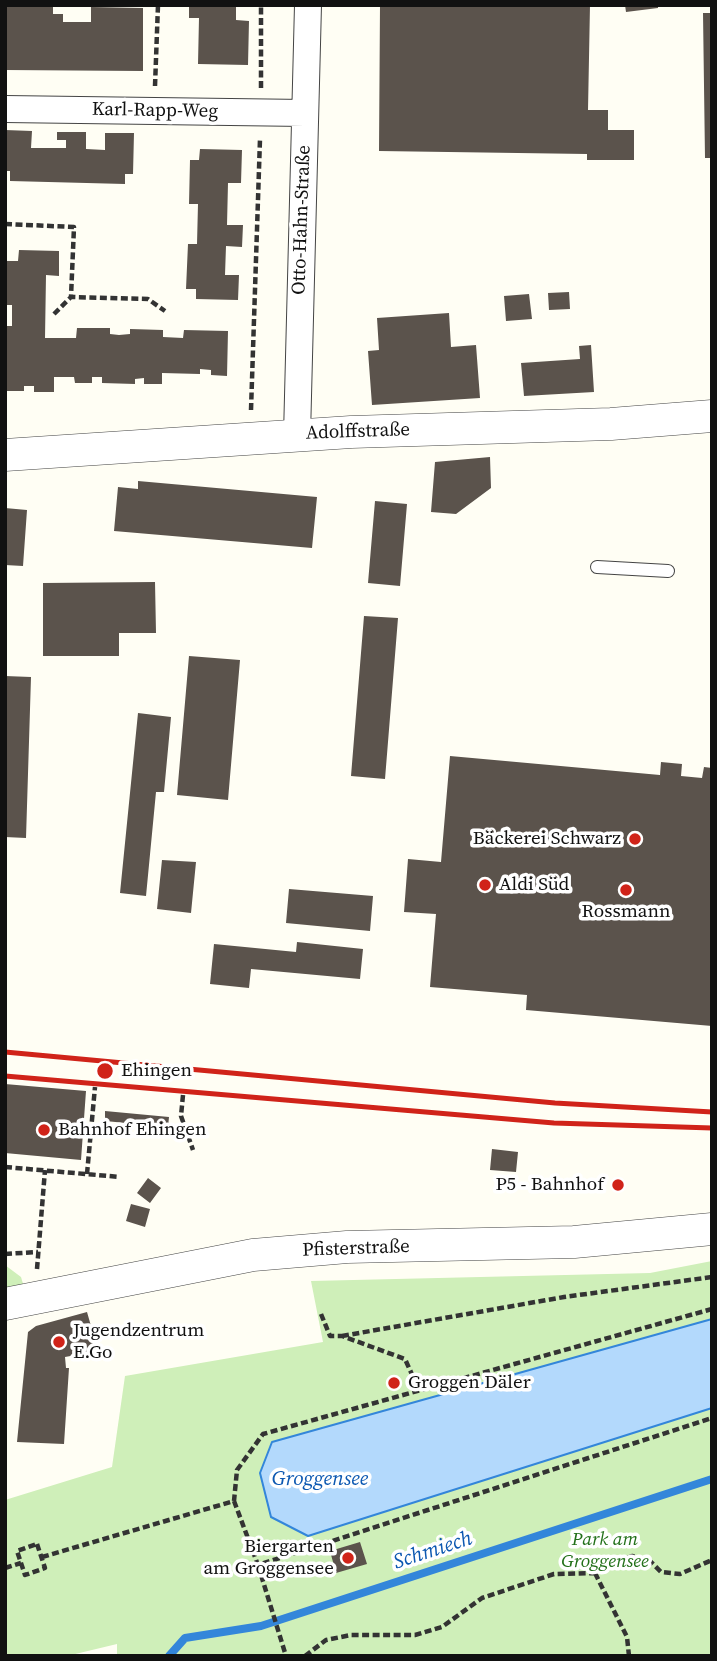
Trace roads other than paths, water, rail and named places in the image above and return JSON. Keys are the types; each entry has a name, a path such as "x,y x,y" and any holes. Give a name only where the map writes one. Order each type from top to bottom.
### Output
{"street":[{"name":"Otto-Hahn-Straße","path":"297,435 308,5"},
{"name":"Karl-Rapp-Weg","path":"5,109 305,113"},
{"name":"Adolffstraße","path":"5,455 297,435 611,424 712,416"},
{"name":"Pfisterstraße","path":"5,1304 253,1255 347,1247 574,1242 712,1229"}],"lane":[{"path":"597,567 668,571"}],"water":[{"name":"Groggensee","path":"712,1319 712,1408 308,1536 271,1517 260,1473 272,1442"}],"waterway":[{"name":"Schmiech","path":"169,1656 185,1638 261,1626 712,1479"}],"railway":[{"path":"5,1052 555,1103 712,1112"},
{"path":"5,1076 554,1123 712,1128"}],"place":[{"name":"Bäckerei Schwarz","path":"635,839"},
{"name":"Aldi Süd","path":"485,885"},
{"name":"Rossmann","path":"626,890"},
{"name":"Ehingen","path":"105,1071"},
{"name":"Bahnhof Ehingen","path":"44,1130"},
{"name":"P5 - Bahnhof","path":"618,1185"},
{"name":"Jugendzentrum E.Go","path":"59,1342"},
{"name":"Groggen Däler","path":"394,1383"},
{"name":"Biergarten am Groggensee","path":"348,1558"}],"park label":[{"name":"Park am Groggensee","path":"605,1551"}]}
